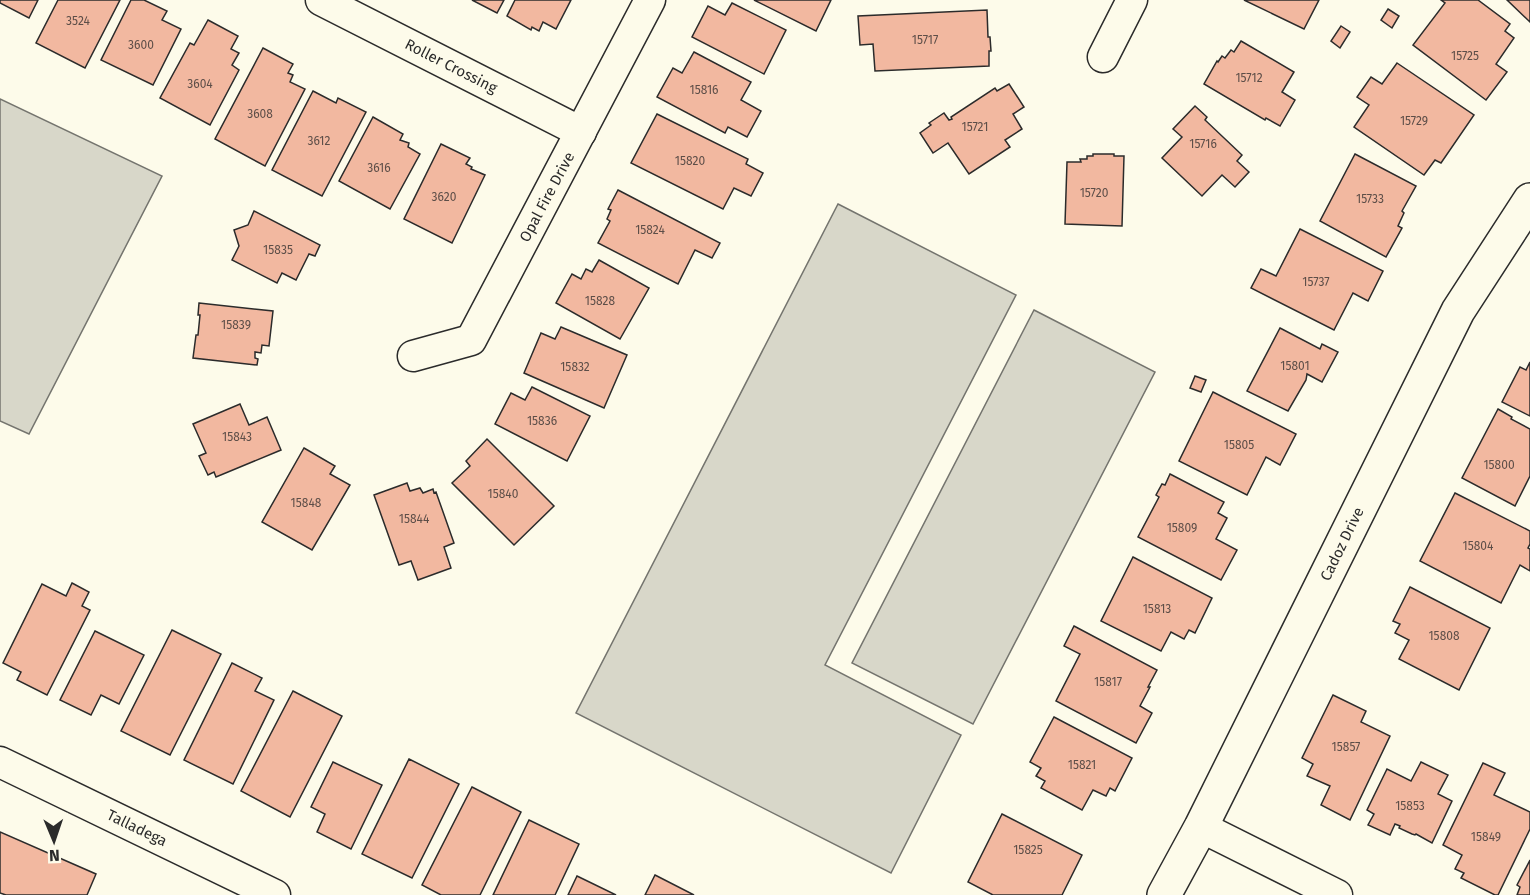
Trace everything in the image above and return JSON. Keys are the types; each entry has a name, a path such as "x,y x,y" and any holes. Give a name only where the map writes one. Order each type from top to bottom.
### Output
{"street":[{"name":"Roller Crossing","path":"321,0 581,132"},
{"name":"Opal Fire Drive","path":"412,356 471,340 650,0"},
{"path":"1103,57 1132,0"},
{"name":"Cadoz Drive","path":"1164,895 1201,826 1458,311 1530,200"},
{"name":"Talladega","path":"0,762 274,895"},
{"path":"1201,826 1337,895"}],"shaded area":[{"path":"0,99 162,176 29,434 0,421"},
{"path":"838,204 1016,295 825,665 961,735 891,873 576,713"},
{"path":"1034,310 1155,372 973,724 852,663"}],"building":[{"path":"0,0 38,0 29,18 0,3"},
{"path":"58,0 120,0 85,68 36,43"},
{"path":"131,0 144,0 167,11 162,20 181,29 153,85 101,60"},
{"path":"472,0 504,0 497,13"},
{"path":"515,0 571,0 556,29 543,22 539,31 532,27 531,30 507,16"},
{"path":"754,0 831,0 816,31"},
{"path":"1244,0 1319,0 1304,29"},
{"path":"1441,0 1478,0 1510,24 1505,31 1514,38 1496,64 1507,72 1486,100 1413,45 1445,3"},
{"path":"1507,0 1530,0 1530,22"},
{"path":"732,3 786,30 764,74 692,37 708,6 725,15"},
{"path":"1388,9 1399,16 1392,28 1381,20"},
{"path":"987,10 991,51 989,51 989,66 875,71 873,44 860,45 858,16"},
{"path":"208,20 238,36 231,49 239,53 232,65 239,70 210,125 160,98 190,43 194,45"},
{"path":"1341,26 1350,32 1340,48 1331,41"},
{"path":"1241,41 1294,72 1282,92 1295,100 1280,126 1266,118 1265,120 1204,84 1217,61 1222,56 1225,58 1231,50 1234,52"},
{"path":"263,48 293,64 288,73 293,75 290,82 305,89 265,166 215,139"},
{"path":"694,52 751,82 741,100 761,111 747,137 728,127 725,133 657,97 673,68 682,73"},
{"path":"1397,63 1474,115 1441,163 1435,160 1424,175 1354,127 1369,105 1357,97 1371,77 1382,84"},
{"path":"1009,84 1024,107 1013,114 1022,129 1005,140 1010,147 969,174 948,143 933,153 920,133 931,125 929,123 944,113 949,120 952,119 951,117 995,88 997,91"},
{"path":"313,91 336,103 338,98 366,112 322,196 272,170"},
{"path":"1195,106 1207,117 1205,120 1242,155 1237,161 1249,172 1235,187 1222,175 1202,196 1162,158 1182,137 1173,129"},
{"path":"657,114 748,159 746,164 763,173 751,196 734,188 723,209 631,163"},
{"path":"373,117 403,134 400,140 409,143 408,147 420,154 390,209 339,181"},
{"path":"441,144 470,158 466,164 472,167 471,169 485,175 452,243 404,219"},
{"path":"1093,154 1124,156 1122,226 1065,224 1067,162 1081,162 1080,159 1087,159 1087,156 1093,156"},
{"path":"1355,154 1416,186 1402,211 1404,213 1398,226 1402,228 1386,257 1320,221"},
{"path":"618,190 720,243 712,258 695,250 678,284 598,243 610,221 607,219 611,210 608,209"},
{"path":"254,211 320,245 315,256 309,254 296,280 282,273 277,283 232,260 239,246 234,230 248,225"},
{"path":"1300,229 1383,271 1368,301 1353,293 1334,330 1251,288 1261,269 1276,276"},
{"path":"599,260 649,288 620,339 556,303 572,274 581,279 586,269 592,272"},
{"path":"199,303 273,311 269,346 262,345 261,353 255,352 255,358 258,359 257,365 193,358 196,335 198,335"},
{"path":"561,327 627,355 604,408 524,373 541,333 555,339"},
{"path":"1280,328 1320,349 1322,344 1338,352 1322,382 1307,374 1306,380 1288,411 1247,391"},
{"path":"1530,362 1530,416 1502,402 1520,367 1526,370"},
{"path":"1195,376 1206,380 1201,392 1190,388"},
{"path":"532,387 590,416 567,461 495,424 511,393 525,400"},
{"path":"1213,392 1296,434 1280,465 1266,457 1247,495 1179,461"},
{"path":"240,404 249,425 267,417 281,450 216,477 214,472 208,475 199,456 206,453 193,424"},
{"path":"1498,409 1530,429 1530,476 1515,506 1462,478"},
{"path":"487,439 554,506 514,545 452,483 470,466 466,461"},
{"path":"304,448 335,466 330,474 350,485 312,550 262,522"},
{"path":"1170,474 1224,502 1218,513 1227,518 1216,539 1237,550 1221,580 1138,537 1159,497 1156,495 1162,484 1165,485"},
{"path":"407,483 410,491 420,488 423,493 433,489 434,493 436,492 454,543 444,547 451,568 418,580 411,561 399,565 374,495"},
{"path":"1455,493 1530,531 1528,548 1530,549 1530,571 1520,565 1501,603 1420,561"},
{"path":"1133,557 1212,598 1195,633 1189,630 1184,639 1171,632 1161,651 1101,621"},
{"path":"72,583 89,592 82,606 90,610 47,695 17,680 21,672 3,663 42,584 66,596"},
{"path":"1410,587 1490,628 1459,690 1399,659 1409,640 1395,633 1400,624 1393,621"},
{"path":"1074,626 1157,670 1140,706 1152,713 1136,743 1056,701 1080,654 1064,646"},
{"path":"172,630 221,654 170,755 121,731"},
{"path":"95,631 144,655 119,704 101,695 91,715 60,700"},
{"path":"232,663 262,678 255,691 274,700 233,784 184,760"},
{"path":"293,691 342,716 290,817 241,791"},
{"path":"1333,695 1366,711 1361,722 1390,736 1350,820 1321,805 1330,786 1307,776 1313,764 1302,758"},
{"path":"1054,717 1132,758 1115,791 1110,788 1106,796 1093,790 1082,810 1041,788 1045,781 1036,776 1041,768 1030,762"},
{"path":"409,759 459,784 412,878 362,854"},
{"path":"333,762 382,785 351,849 317,832 325,814 311,807"},
{"path":"1421,762 1448,775 1438,794 1452,801 1432,843 1395,824 1390,835 1368,825 1374,814 1367,810 1387,769 1411,781"},
{"path":"1483,763 1505,773 1494,795 1530,812 1530,829 1498,895 1461,878 1464,873 1455,869 1462,855 1443,845"},
{"path":"472,787 521,812 480,895 441,895 422,885"},
{"path":"1002,814 1082,855 1062,895 993,895 968,882"},
{"path":"529,820 579,844 555,895 493,895"},
{"path":"0,832 96,874 87,895 6,895 0,893"},
{"path":"1530,860 1530,895 1517,895 1520,887 1517,885"},
{"path":"655,875 694,895 645,895"},
{"path":"577,876 616,895 568,895"}]}
